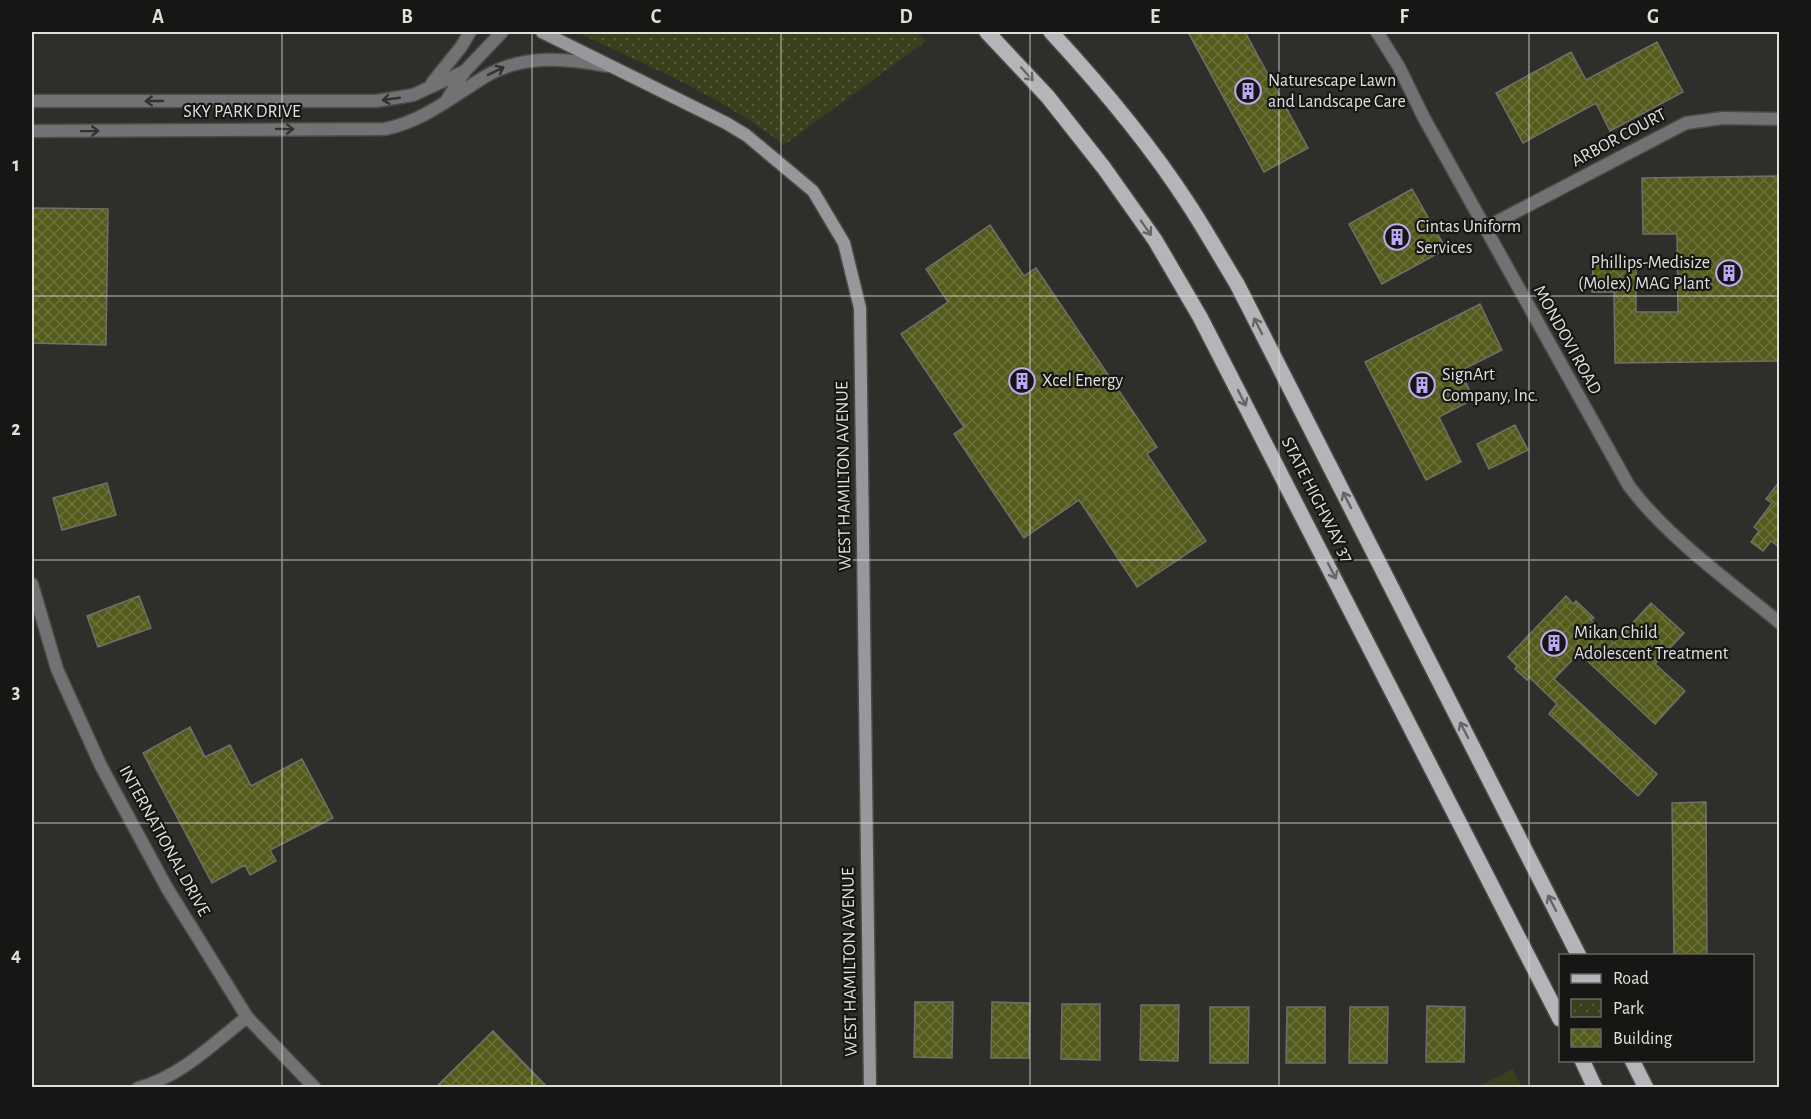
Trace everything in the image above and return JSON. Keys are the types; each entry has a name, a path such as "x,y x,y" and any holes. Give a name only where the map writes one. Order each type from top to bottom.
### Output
{"main road":[{"name":"STATE HIGHWAY 37","path":"987,32 1048,98 1104,168 1155,240 1200,317 1559,1017"},
{"name":"STATE HIGHWAY 37","path":"1051,32 1093,78 1149,148 1188,203 1237,284 1578,954"},
{"path":"1583,1062 1595,1088"},
{"path":"1633,1062 1646,1088"}],"street":[{"name":"SKY PARK DRIVE","path":"427,88 444,70 470,32"},
{"name":"SKY PARK DRIVE","path":"446,102 465,71 502,32"},
{"name":"WEST HAMILTON AVENUE","path":"542,32 746,135 813,191 844,243 860,308 870,1088"},
{"name":"MONDOVI ROAD","path":"1377,32 1399,67 1424,118 1631,488 1668,529 1779,623"},
{"name":"SKY PARK DRIVE","path":"32,131 367,130 404,125 426,115 488,75 505,67 556,59 612,67"},
{"name":"SKY PARK DRIVE","path":"32,101 376,101 413,95 465,71"},
{"name":"ARBOR COURT","path":"1485,228 1686,123 1723,118 1779,119"},
{"name":"INTERNATIONAL DRIVE","path":"32,584 57,669 101,766 167,888 247,1017 315,1088"},
{"path":"138,1088 176,1071 247,1017"}],"green space":[{"path":"577,32 916,32 926,41 784,145 760,127 710,97"},
{"path":"1513,1069 1522,1087 1476,1087"}],"building":[{"name":"Naturescape Lawn and Landscape Care","path":"1188,32 1245,32 1308,148 1264,172"},
{"path":"1657,42 1683,92 1610,131 1596,103 1523,143 1496,93 1571,52 1586,80"},
{"name":"Phillips-Medisize (Molex) MAG Plant","path":"1779,176 1779,361 1615,363 1614,292 1592,292 1593,263 1636,262 1636,312 1678,312 1677,234 1643,234 1642,178"},
{"name":"Cintas Uniform Services","path":"1412,189 1446,249 1382,284 1349,224"},
{"path":"32,208 108,209 106,345 32,343"},
{"name":"Xcel Energy","path":"990,225 1024,276 1036,268 1157,447 1147,454 1206,541 1137,587 1079,500 1024,538 954,434 964,427 901,334 948,302 926,269"},
{"name":"SignArt Company, Inc.","path":"1480,304 1502,350 1460,371 1474,399 1439,417 1461,462 1426,480 1365,362"},
{"path":"1515,425 1528,450 1489,469 1477,444"},
{"path":"1779,482 1779,547 1771,541 1763,551 1751,542 1759,531 1754,527 1772,503 1766,499"},
{"path":"107,483 116,515 62,530 53,498"},
{"path":"139,596 151,628 98,647 87,616"},
{"path":"1566,596 1573,604 1576,601 1594,618 1591,620 1614,643 1651,603 1684,633 1655,664 1685,691 1655,724 1579,653 1554,679 1657,774 1638,796 1549,714 1557,704 1529,677 1527,680 1515,669 1517,666 1508,657"},
{"path":"190,727 205,757 230,745 251,786 302,759 333,818 270,850 276,861 250,875 245,865 212,883 143,753"},
{"path":"1706,802 1707,954 1674,954 1672,803"},
{"path":"915,1002 953,1002 952,1058 914,1057"},
{"path":"992,1002 1030,1003 1029,1058 991,1058"},
{"path":"1062,1004 1100,1004 1100,1060 1061,1059"},
{"path":"1141,1005 1179,1005 1178,1061 1140,1060"},
{"path":"1427,1006 1465,1007 1464,1062 1426,1062"},
{"path":"1210,1007 1249,1007 1248,1063 1210,1063"},
{"path":"1287,1007 1325,1007 1325,1063 1286,1063"},
{"path":"1350,1007 1388,1007 1387,1063 1349,1063"},
{"path":"493,1031 548,1088 435,1088"}],"place":[{"name":"Naturescape Lawn and Landscape Care","path":"1248,91"},
{"name":"Cintas Uniform Services","path":"1397,237"},
{"name":"Phillips-Medisize (Molex) MAG Plant","path":"1729,273"},
{"name":"Xcel Energy","path":"1022,381"},
{"name":"SignArt Company, Inc.","path":"1422,385"},
{"name":"Mikan Child Adolescent Treatment","path":"1554,643"}]}
